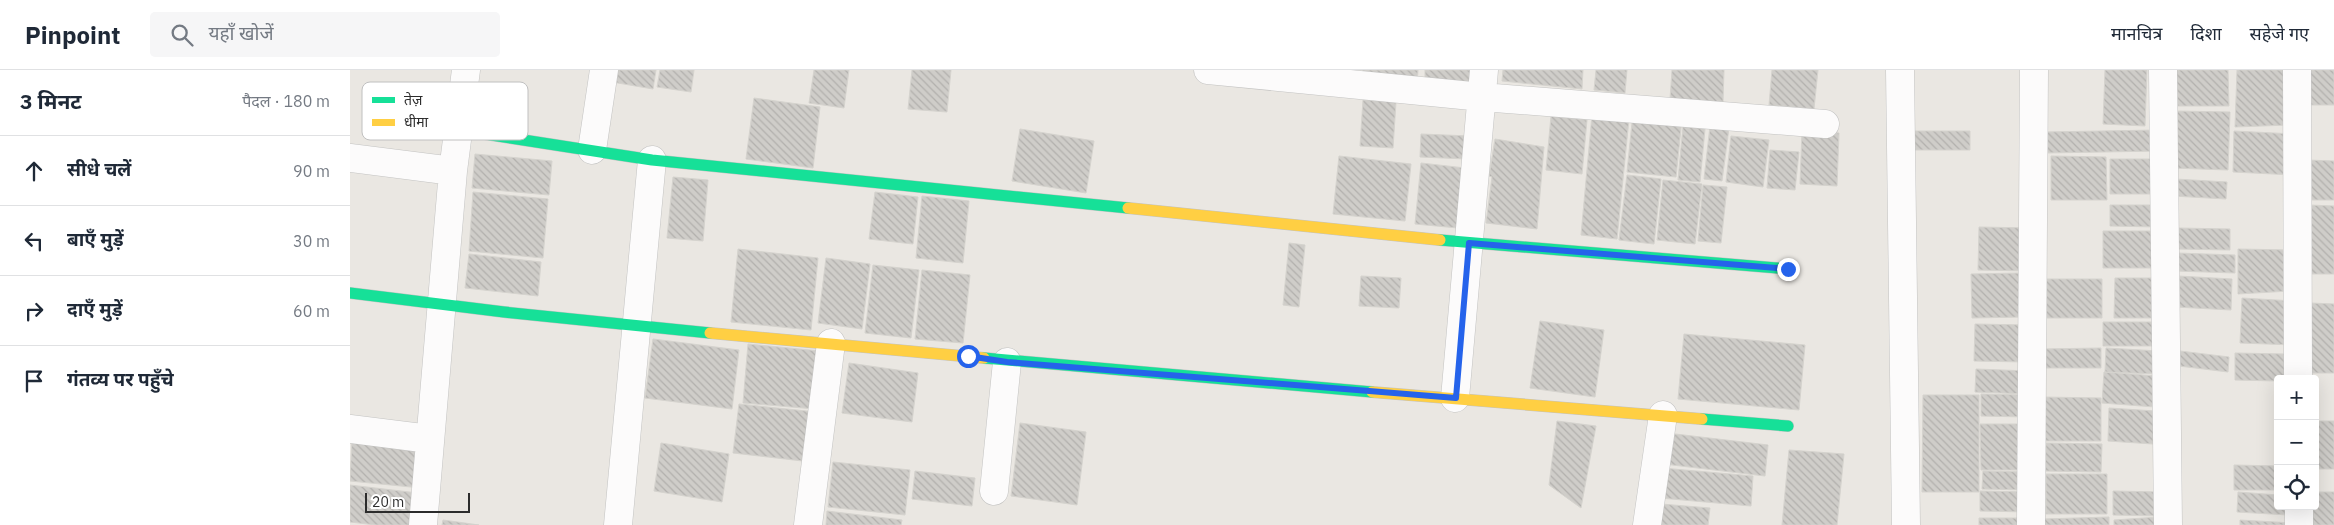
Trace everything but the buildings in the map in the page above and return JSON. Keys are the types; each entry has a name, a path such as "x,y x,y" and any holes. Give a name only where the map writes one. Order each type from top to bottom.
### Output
{"street":[{"path":"592,150 604,70"},
{"path":"1208,70 1482,97 1825,124"},
{"path":"1456,398 1484,70"},
{"path":"1900,70 1906,525"},
{"path":"2031,525 2034,70"},
{"path":"2163,70 2168,525"},
{"path":"2297,70 2298,375"},
{"path":"422,525 453,171 458,140"},
{"path":"526,140 652,160 1469,243 1788,269"},
{"path":"350,158 453,171"},
{"path":"618,525 652,160"},
{"path":"350,293 442,306 636,327 831,343 968,356 1007,362 1788,426"},
{"path":"808,525 831,343"},
{"path":"994,491 1007,362"},
{"path":"1647,525 1663,415"},
{"path":"350,429 430,439"},
{"path":"2299,510 2299,525"}],"traffic: fast":[{"path":"523,140 652,160 1128,208"},
{"path":"1440,240 1788,269"},
{"path":"350,293 504,312 710,333"},
{"path":"984,358 1372,392"},
{"path":"1702,419 1788,426"}],"traffic: slow":[{"path":"1128,208 1440,240"},
{"path":"710,333 984,358"},
{"path":"1372,392 1702,419"}],"route":[{"path":"968,356 1007,362 1456,398 1469,243 1788,269"}]}
